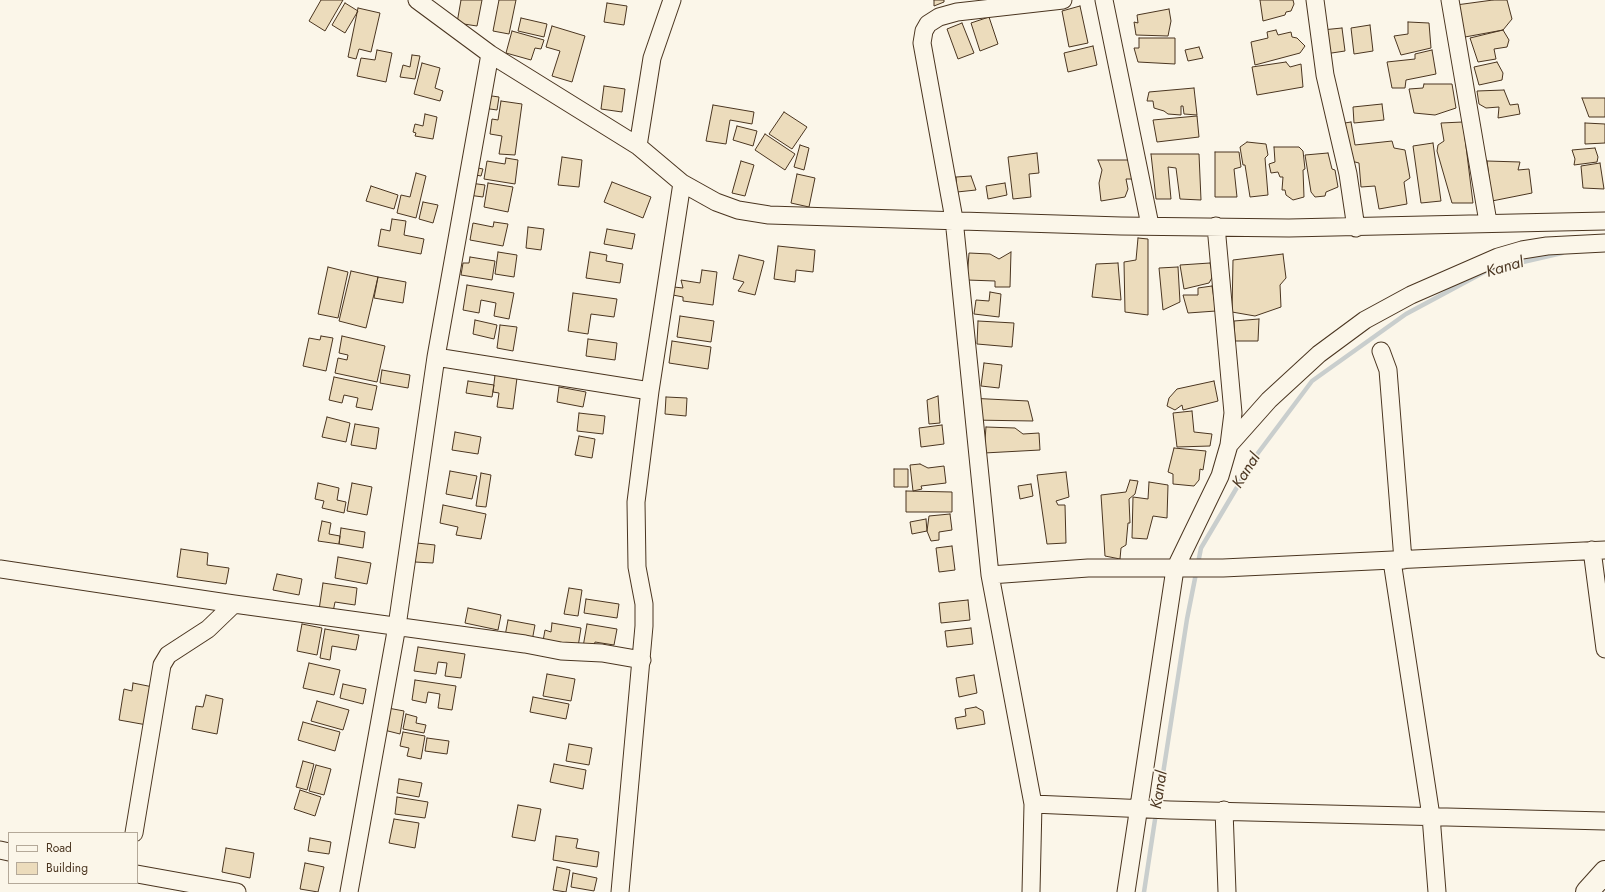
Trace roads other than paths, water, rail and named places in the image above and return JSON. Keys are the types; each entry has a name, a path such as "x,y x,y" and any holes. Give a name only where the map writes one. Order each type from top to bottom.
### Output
{"highway":[{"path":"1587,892 1605,872"}],"street":[{"path":"417,0 490,54 638,146 682,183 716,202 738,210 769,215 1150,225 1356,228 1488,222 1605,221"},
{"path":"638,146 652,58 672,0"},
{"path":"1031,892 1033,804 990,575 954,219 922,43 924,31 928,24 939,16 957,12 1063,0"},
{"path":"1104,0 1150,225"},
{"path":"1315,0 1325,75 1348,174 1356,228"},
{"path":"1450,0 1488,222"},
{"path":"349,892 397,626 436,357 490,54"},
{"path":"620,892 642,660 644,604 637,567 636,502 650,391 682,183"},
{"path":"1126,892 1145,808 1182,569 1220,476 1229,445 1233,413 1216,226"},
{"path":"1229,445 1269,400 1319,354 1365,320 1411,295 1498,257 1522,250 1547,246 1605,243"},
{"path":"1381,351 1388,370 1398,560 1431,816 1436,892"},
{"path":"436,357 650,391"},
{"path":"990,575 1088,568 1223,568 1599,550 1605,649"},
{"path":"0,569 234,604 525,644 561,651 602,654 642,660"},
{"path":"134,832 162,664 168,655 208,629 234,604"},
{"path":"1033,804 1170,810 1224,810 1605,821"},
{"path":"1224,810 1227,892"},
{"path":"138,874 237,892"}],"waterway":[{"name":"Kanal","path":"1158,806 1187,619 1201,548 1255,457 1312,381 1406,314 1488,270 1562,253"},
{"name":"Kanal","path":"1144,892 1156,813"}]}
